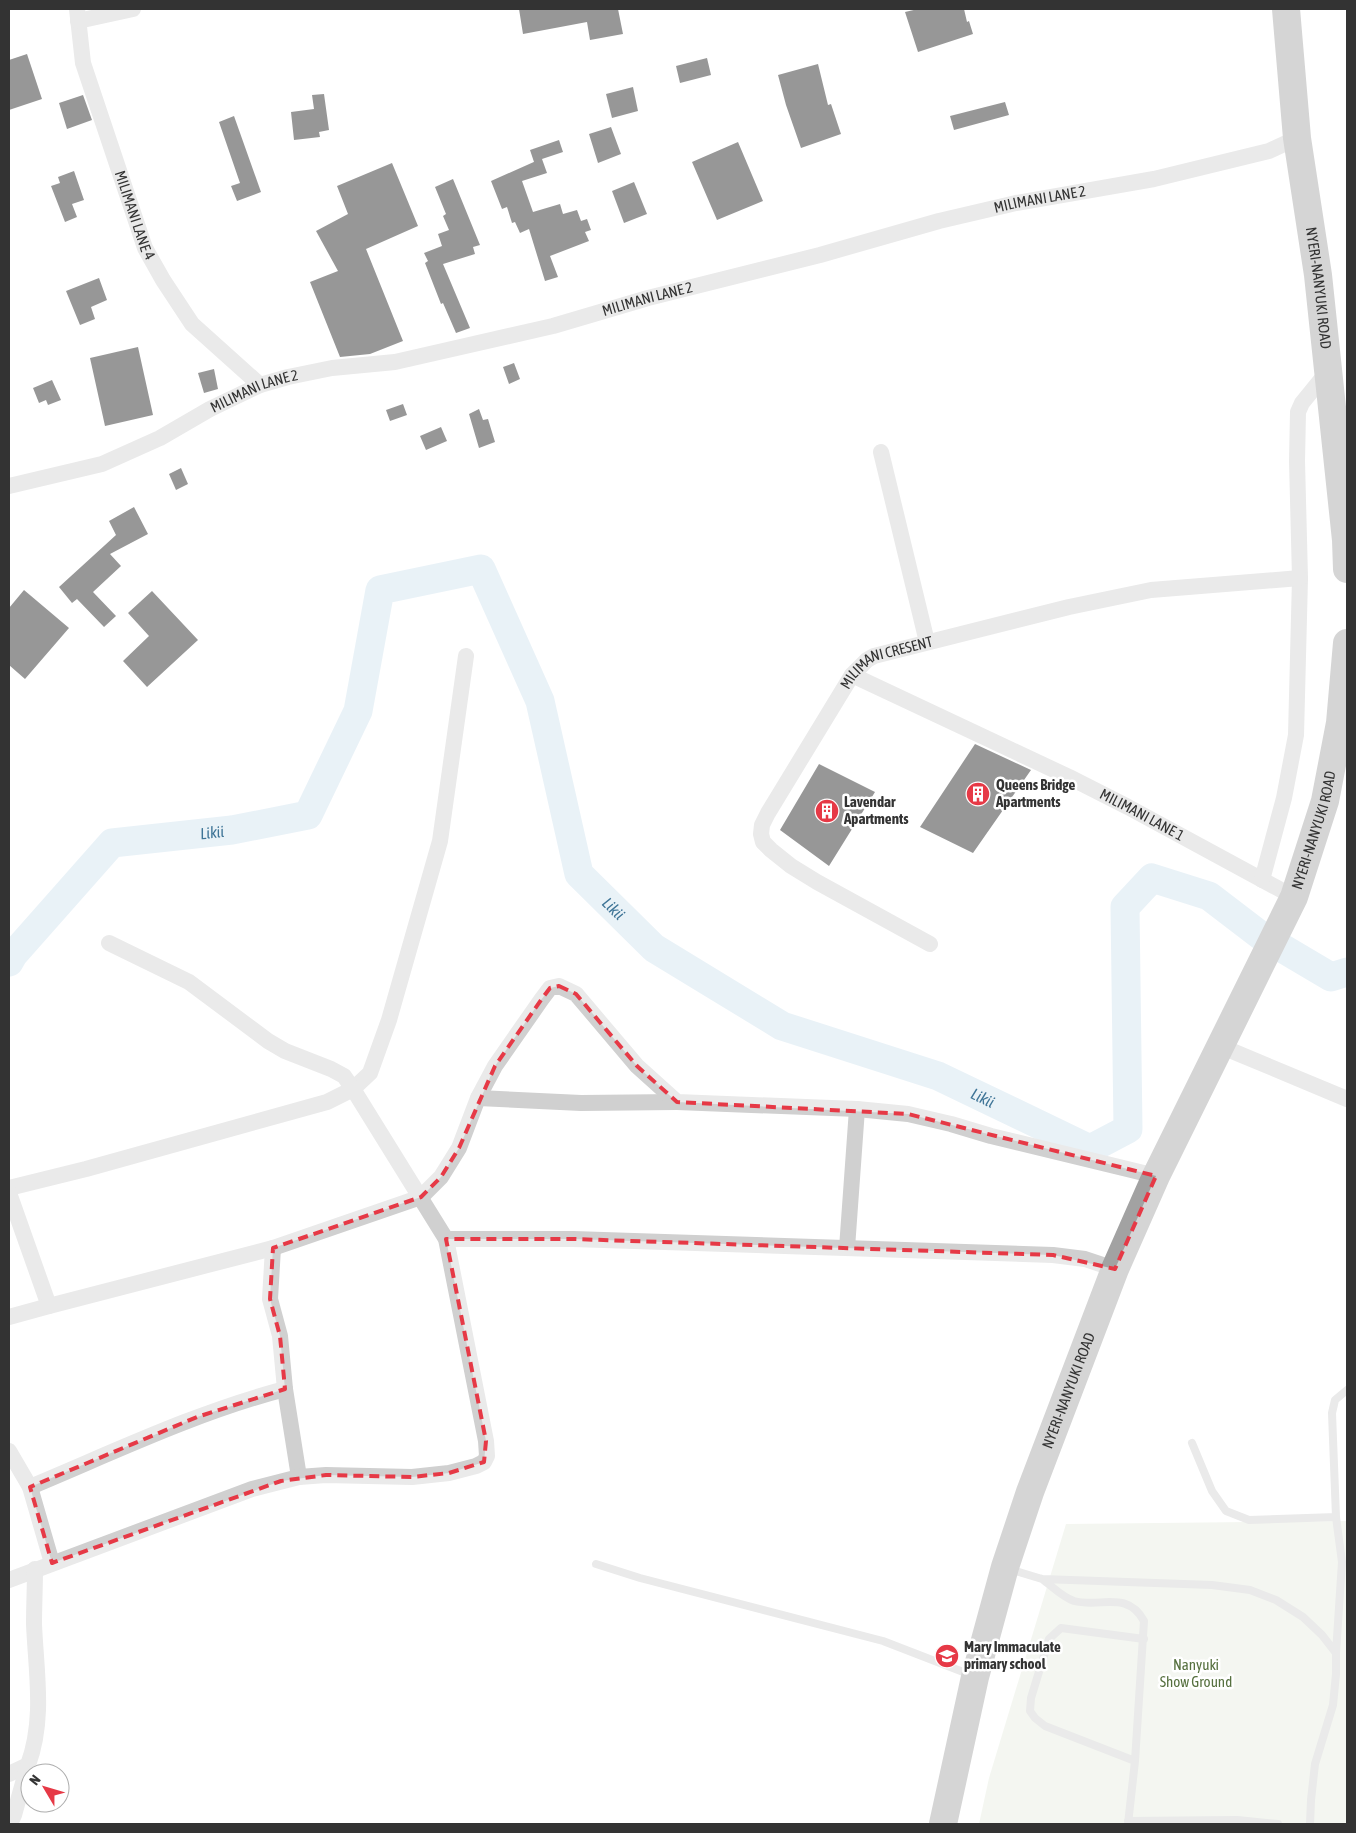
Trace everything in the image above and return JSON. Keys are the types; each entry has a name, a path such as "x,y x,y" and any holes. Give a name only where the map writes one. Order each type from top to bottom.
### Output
{"highway":[{"name":"NYERI-NANYUKI ROAD","path":"1286,9 1298,138 1318,275 1346,540 1347,569"},
{"name":"NYERI-NANYUKI ROAD","path":"943,1824 975,1677 1005,1567 1025,1507 1115,1269 1156,1176 1294,897 1325,801 1340,722 1347,643"}],"street":[{"path":"77,15 133,9"},
{"name":"MILIMANI LANE 4","path":"77,15 83,63 145,248 163,280 192,324 260,385"},
{"name":"MILIMANI LANE 2","path":"9,486 102,464 160,438 210,409 260,385 288,377 332,368 395,362 553,326 648,298 820,255 939,221 1016,203 1154,179 1269,152 1298,138"},
{"path":"1262,880 1284,798 1296,735 1300,578 1297,461 1298,412 1302,403 1328,371"},
{"path":"881,452 927,642"},
{"name":"MILIMANI CRESENT","path":"930,944 791,866 763,842 761,834 762,825 768,812 852,674 866,660 874,656 927,642 1069,607 1151,590 1300,578"},
{"path":"9,1188 86,1169 327,1102 353,1089 370,1073 378,1055 440,840 466,656"},
{"name":"MILIMANI LANE 1","path":"852,674 1069,777 1294,897"},
{"path":"9,1580 252,1489 299,1477 326,1475 412,1478 449,1473 476,1466 484,1462 487,1456 486,1441 446,1239 344,1076 268,1042 189,982 109,944"},
{"path":"9,1317 273,1248 422,1198 441,1177 459,1148 478,1098 495,1066 550,988 559,986 576,994 637,1066 677,1102"},
{"path":"1220,1046 1347,1099"},
{"path":"478,1098 581,1103 677,1102 857,1109 908,1114 1156,1176"},
{"path":"847,1248 857,1109"},
{"path":"9,1193 48,1306"},
{"path":"446,1239 573,1239 1070,1256 1115,1269"},
{"path":"273,1248 270,1300 280,1336 285,1389 299,1477"},
{"path":"30,1487 198,1417 247,1399 285,1389"},
{"path":"9,1451 30,1487 52,1563"},
{"path":"29,1763 34,1744 39,1709 34,1623 35,1569"},
{"path":"10,1824 20,1794"}],"lane":[{"path":"1310,1824 1310,1800 1315,1764 1333,1705 1336,1674 1342,1562 1336,1517 1332,1413 1335,1400 1347,1390"},
{"path":"1192,1443 1212,1490 1226,1511 1249,1520 1336,1517"},
{"path":"596,1564 640,1578 883,1640 975,1677"},
{"path":"1005,1567 1042,1579 1212,1585 1250,1590 1276,1600 1303,1618 1322,1634 1336,1653"},
{"path":"1042,1579 1072,1600 1126,1604 1133,1607 1144,1621 1135,1761 1128,1823 1237,1820 1278,1824"},
{"path":"1135,1761 1044,1726 1030,1711 1049,1639 1061,1628 1144,1639"}],"highlighted area":[{"path":"559,986 576,994 637,1066 677,1102 908,1114 1156,1176 1115,1269 1053,1255 573,1239 446,1239 486,1441 484,1462 449,1473 412,1477 326,1475 281,1481 52,1563 30,1487 197,1417 285,1389 280,1336 270,1299 273,1248 421,1197 441,1177 459,1148 495,1066 550,988"}],"green space":[{"name":"Nanyuki Show Ground","path":"1347,1521 1347,1824 979,1824 989,1778 1066,1524"}],"building":[{"path":"519,9 618,9 623,34 590,40 587,22 523,34"},
{"path":"918,9 964,9 967,22 969,21 973,34 918,52 905,12"},
{"path":"27,54 42,99 9,110 9,60"},
{"path":"707,58 711,75 680,83 676,66"},
{"path":"818,64 828,105 831,104 841,134 801,148 778,75"},
{"path":"633,87 638,111 612,118 606,94"},
{"path":"324,94 329,130 319,132 320,137 294,140 291,112 314,109 312,95"},
{"path":"83,95 92,120 67,129 59,103"},
{"path":"1005,102 1009,115 954,130 950,116"},
{"path":"234,116 261,192 237,201 231,186 240,183 219,122"},
{"path":"611,127 621,154 598,163 589,134"},
{"path":"559,140 563,152 542,159 547,173 522,181 533,212 560,204 563,214 577,210 581,221 587,219 591,230 585,232 589,241 550,256 558,277 545,281 529,229 520,233 515,222 512,223 507,207 502,209 491,181 534,162 530,150"},
{"path":"738,142 763,201 717,220 692,162"},
{"path":"392,163 418,226 366,249 403,341 370,354 340,357 310,282 338,271 316,231 348,214 337,186"},
{"path":"74,171 84,200 72,204 77,217 65,222 51,186 60,183 58,177"},
{"path":"453,179 480,245 473,247 475,254 443,264 470,328 456,333 443,303 441,304 425,263 428,261 424,253 442,246 438,234 449,230 443,216 446,214 435,187"},
{"path":"634,182 647,214 624,223 612,191"},
{"path":"99,278 107,300 91,307 95,319 80,325 66,291"},
{"path":"138,347 153,415 105,426 90,358"},
{"path":"514,363 520,379 509,384 503,367"},
{"path":"214,369 218,389 204,393 198,373"},
{"path":"52,380 61,400 48,405 46,400 39,403 33,388"},
{"path":"403,404 407,415 390,421 386,410"},
{"path":"479,409 483,420 488,419 495,442 479,448 469,414"},
{"path":"441,427 447,441 426,450 420,436"},
{"path":"181,468 188,484 176,490 169,474"},
{"path":"134,507 148,534 110,554 121,566 93,592 116,616 104,627 77,599 72,603 59,587 116,535 109,521"},
{"path":"24,590 69,628 25,679 9,665 9,608"},
{"path":"152,591 198,640 147,687 123,661 149,636 128,613"},
{"name":"Queens Bridge Apartments","path":"975,744 1031,770 973,853 920,827"},
{"name":"Lavendar Apartments","path":"819,764 875,792 829,866 780,830"}],"waterway":[{"name":"Likii","path":"9,962 13,955 112,843 232,830 308,815 358,711 380,590 481,569 540,701 579,874 654,948 782,1026 938,1076 1090,1149 1128,1129 1125,907 1152,878 1209,896 1260,935 1331,977 1347,972"}],"place":[{"name":"Queens Bridge Apartments","path":"978,794"},
{"name":"Lavendar Apartments","path":"827,811"},
{"name":"Mary Immaculate primary school","path":"947,1656"}]}
